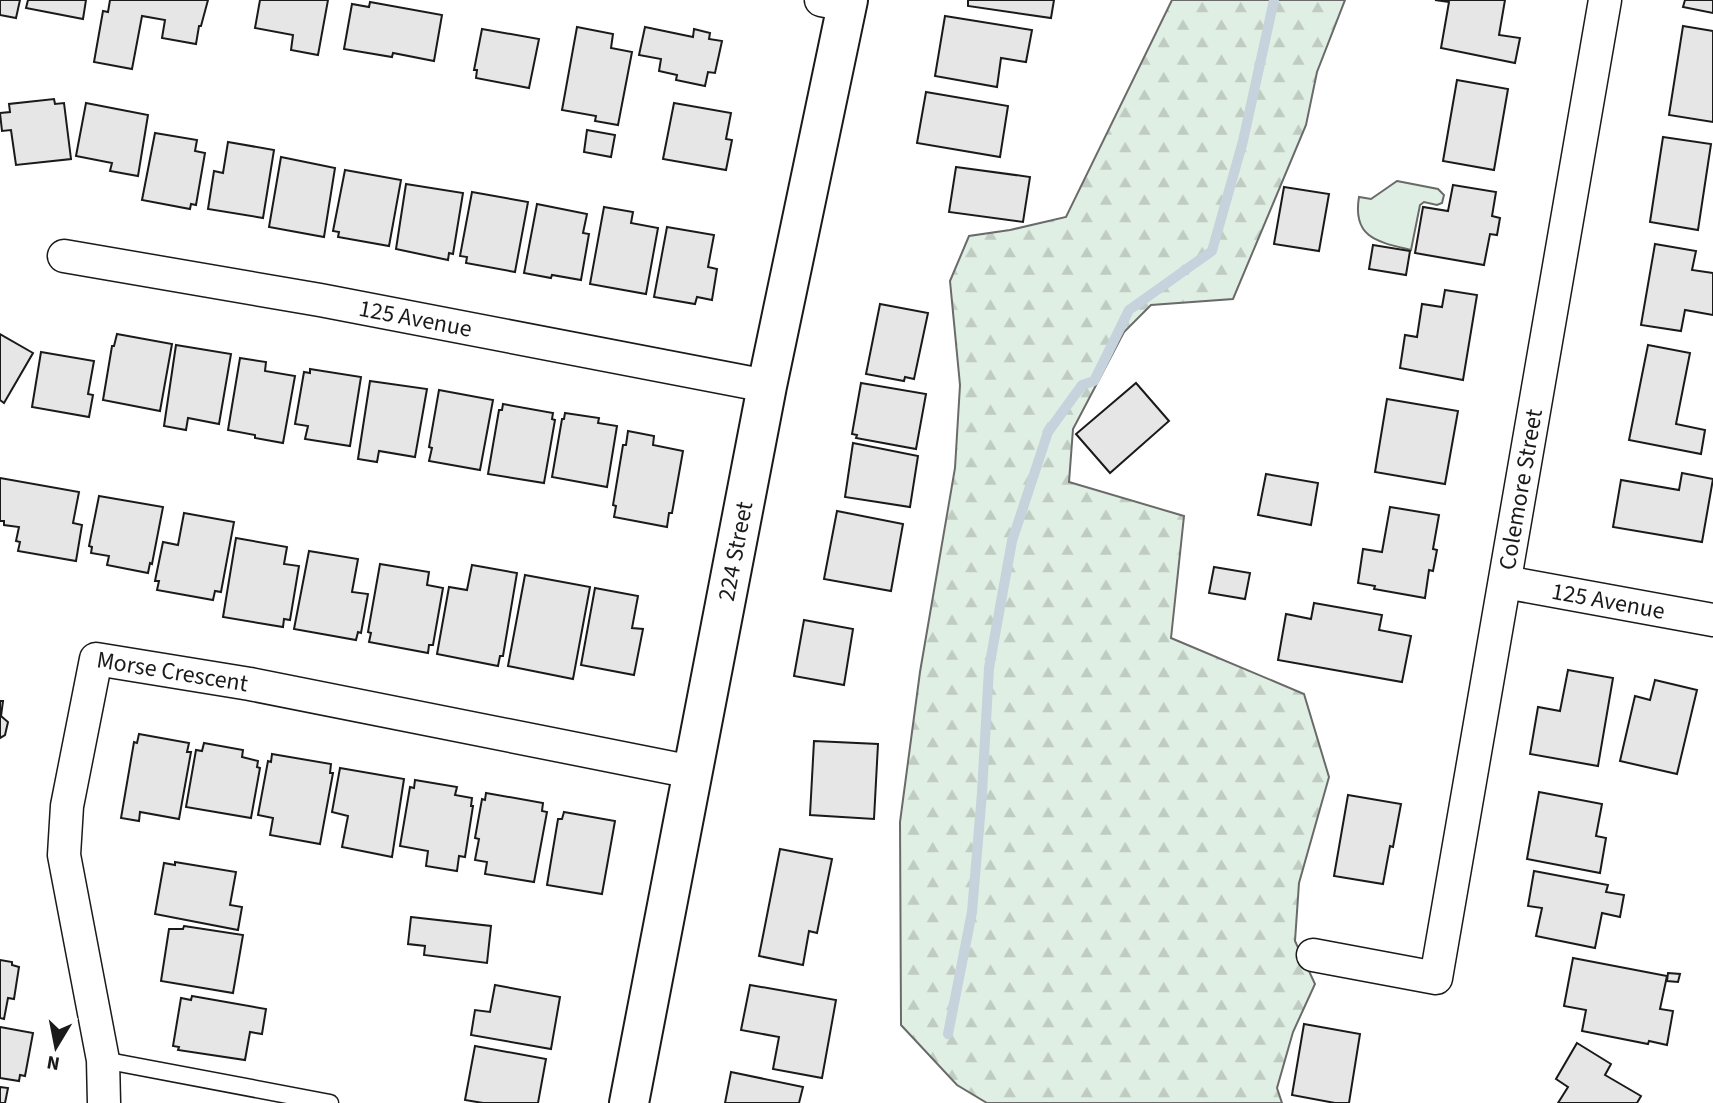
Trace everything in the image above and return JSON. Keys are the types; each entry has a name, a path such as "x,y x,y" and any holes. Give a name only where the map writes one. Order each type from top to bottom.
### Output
{"street":[{"name":"Colemore Street","path":"1313,955 1436,978 1605,0"},
{"name":"224 Street","path":"629,1103 839,2"},
{"name":"125 Avenue","path":"64,256 320,300 767,386"},
{"name":"125 Avenue","path":"1505,582 1713,620"},
{"name":"Morse Crescent","path":"104,1103 103,1060 64,855 67,806 96,659 250,684 692,772"}],"lane":[{"path":"103,1060 330,1103"}],"green space":[{"path":"1172,0 1345,0 1317,72 1306,125 1233,299 1151,305 1124,332 1073,429 1069,482 1184,516 1171,638 1304,694 1329,777 1299,883 1295,941 1315,984 1293,1032 1277,1088 1282,1103 987,1103 957,1085 901,1025 900,822 920,672 955,468 960,385 950,281 969,236 1066,217"},
{"path":"1397,181 1438,189 1444,195 1442,203 1437,205 1424,202 1420,205 1411,250 1378,241 1364,230 1360,221 1359,197 1371,199"}],"building":[{"path":"0,0 20,0 16,18 0,15"},
{"path":"28,0 86,0 83,19 26,8"},
{"path":"110,0 208,0 196,44 162,38 165,20 142,16 132,69 94,62 103,11 108,12"},
{"path":"260,0 328,0 318,55 291,50 293,35 255,28"},
{"path":"968,0 1054,0 1051,18 968,6"},
{"path":"1435,0 1505,0 1499,35 1520,38 1515,63 1441,48 1449,2"},
{"path":"1685,0 1713,0 1713,13 1683,7"},
{"path":"370,2 442,15 434,61 393,53 392,57 344,49 352,4 369,7"},
{"path":"945,16 1032,30 1026,62 1001,58 997,87 935,76"},
{"path":"1683,26 1713,31 1713,122 1669,115"},
{"path":"577,27 613,34 611,48 632,52 618,125 595,121 596,116 562,110"},
{"path":"645,27 693,37 694,29 710,33 709,39 722,41 715,73 708,72 705,86 676,80 677,75 659,71 661,59 639,55"},
{"path":"482,29 539,39 529,88 476,78 477,70 474,70"},
{"path":"1457,80 1508,89 1494,170 1443,161"},
{"path":"926,92 1008,106 1000,157 917,143"},
{"path":"54,99 55,104 64,103 71,159 16,165 11,130 2,131 0,113 10,112 9,104"},
{"path":"86,103 148,115 138,176 110,171 112,163 76,156"},
{"path":"674,103 731,113 726,139 732,140 726,170 663,159"},
{"path":"587,130 615,135 611,157 584,152"},
{"path":"155,133 197,140 195,151 205,153 196,205 191,204 190,209 142,200"},
{"path":"1663,137 1711,144 1698,230 1650,222"},
{"path":"228,142 274,150 263,218 208,209 214,171 223,173"},
{"path":"281,157 335,168 324,237 269,227"},
{"path":"956,167 1030,177 1023,222 949,212"},
{"path":"345,170 401,180 389,246 338,237 339,232 333,231"},
{"path":"406,184 463,193 453,254 449,253 448,260 396,249"},
{"path":"1453,185 1496,192 1492,216 1500,218 1497,235 1490,234 1484,265 1415,253 1423,207 1448,211"},
{"path":"1284,187 1329,194 1319,251 1274,244"},
{"path":"472,192 528,202 515,272 466,263 467,257 460,256"},
{"path":"537,204 587,214 583,233 589,234 581,280 524,273"},
{"path":"604,207 633,212 631,223 658,228 646,294 590,284"},
{"path":"667,227 714,235 708,267 717,269 712,300 697,297 695,304 654,297"},
{"path":"1655,244 1696,251 1692,270 1713,273 1713,315 1685,310 1681,331 1641,325"},
{"path":"1373,245 1410,251 1406,275 1369,269"},
{"path":"1445,290 1477,295 1463,380 1400,368 1405,335 1417,337 1422,304 1442,307"},
{"path":"880,304 928,313 914,379 905,377 904,381 866,374"},
{"path":"0,334 33,353 4,403 0,400"},
{"path":"117,334 172,344 160,411 103,400 112,346"},
{"path":"176,345 231,354 219,424 188,418 186,430 164,426"},
{"path":"1648,345 1690,353 1676,424 1705,430 1701,454 1629,440"},
{"path":"41,352 94,361 88,394 93,395 89,417 32,407"},
{"path":"240,358 266,362 265,371 295,376 283,443 228,430"},
{"path":"310,369 361,377 350,446 305,439 308,426 295,424 304,372 310,373"},
{"path":"370,381 427,389 415,457 379,451 377,462 358,459"},
{"path":"861,383 926,394 916,449 856,438 857,435 852,434"},
{"path":"1136,383 1169,421 1110,473 1076,434"},
{"path":"439,390 493,400 480,470 429,461"},
{"path":"1387,399 1458,411 1445,484 1375,472"},
{"path":"503,404 553,413 552,419 555,420 544,483 488,474 499,410 502,410"},
{"path":"565,413 599,418 598,423 617,426 607,487 552,477"},
{"path":"628,431 654,436 653,445 683,451 667,527 614,517 616,506 613,505 623,445 626,445"},
{"path":"853,443 918,456 910,507 845,497"},
{"path":"1682,473 1713,479 1702,542 1613,527 1621,480 1679,490"},
{"path":"1266,474 1318,483 1311,525 1258,515"},
{"path":"0,478 79,492 73,523 82,525 76,561 18,551 20,542 16,541 19,527 4,525 4,521 0,521"},
{"path":"99,496 163,507 148,573 107,565 109,556 91,553 92,547 89,546"},
{"path":"1390,507 1439,515 1433,549 1437,550 1433,571 1429,570 1425,598 1374,589 1375,586 1358,583 1363,549 1382,552"},
{"path":"837,511 903,524 891,591 824,579"},
{"path":"184,513 234,522 221,592 215,591 213,600 157,590 159,581 155,581 163,542 178,545"},
{"path":"236,538 287,547 284,564 299,566 290,620 284,619 283,627 223,617"},
{"path":"309,551 358,559 352,592 368,594 361,633 358,632 356,640 294,629"},
{"path":"380,564 429,572 427,585 443,588 433,645 429,645 428,653 369,642 371,633 368,632"},
{"path":"472,565 517,573 503,656 500,656 498,666 437,654 449,587 467,590"},
{"path":"1214,567 1250,573 1245,599 1209,593"},
{"path":"525,575 590,587 573,679 508,666"},
{"path":"595,588 638,596 632,628 643,629 634,675 581,665"},
{"path":"1314,603 1382,615 1379,630 1411,636 1402,682 1278,660 1286,614 1311,619"},
{"path":"804,620 853,629 844,685 794,676"},
{"path":"1568,670 1613,678 1598,766 1530,754 1538,707 1560,711"},
{"path":"1655,680 1697,690 1677,774 1620,761 1635,696 1650,700"},
{"path":"0,701 3,701 1,716 8,722 5,735 0,738"},
{"path":"139,734 189,743 187,752 191,752 179,819 140,812 139,821 121,818 134,742 137,743"},
{"path":"814,741 878,744 874,819 810,815"},
{"path":"204,743 243,750 242,757 258,761 257,767 260,768 251,818 186,807 196,750 202,751"},
{"path":"272,754 331,764 330,773 333,773 320,844 270,835 273,818 258,815 268,761 271,762"},
{"path":"340,768 404,779 392,857 342,847 348,816 332,812"},
{"path":"415,780 457,787 455,795 472,798 465,857 459,856 457,871 426,866 428,851 400,846 410,787 414,788"},
{"path":"1539,792 1602,804 1596,836 1606,838 1600,873 1527,859"},
{"path":"486,793 543,803 542,811 547,812 534,882 485,874 487,862 475,860 479,839 475,838 482,799 485,800"},
{"path":"1348,795 1401,804 1383,884 1334,876"},
{"path":"564,812 615,821 602,894 547,885 558,819 562,819"},
{"path":"780,849 832,859 817,933 809,931 803,965 759,956"},
{"path":"175,862 236,872 230,905 242,907 238,930 155,914 164,863 175,865"},
{"path":"1534,871 1608,885 1606,892 1624,895 1620,917 1602,913 1595,948 1536,936 1542,908 1528,906"},
{"path":"411,917 491,926 487,963 424,955 425,946 408,944"},
{"path":"184,926 243,935 233,993 161,981 169,929 183,929"},
{"path":"1573,958 1667,976 1660,1009 1673,1011 1667,1045 1649,1041 1648,1044 1582,1031 1586,1010 1564,1006"},
{"path":"0,960 12,962 12,965 19,967 14,999 8,998 4,1019 0,1018"},
{"path":"1668,973 1680,974 1678,982 1667,981"},
{"path":"495,985 560,997 551,1049 471,1035 475,1010 490,1012"},
{"path":"750,985 836,1000 822,1078 773,1069 779,1037 741,1030"},
{"path":"192,996 266,1009 262,1034 250,1032 245,1060 178,1050 179,1047 173,1046 181,998 191,1000"},
{"path":"1304,1024 1360,1034 1349,1103 1292,1095"},
{"path":"0,1027 33,1033 25,1076 20,1075 19,1081 0,1078"},
{"path":"1577,1043 1611,1064 1605,1075 1641,1096 1637,1103 1558,1103 1568,1087 1556,1079"},
{"path":"475,1046 546,1059 538,1103 483,1103 465,1100"},
{"path":"731,1072 803,1087 799,1103 725,1103"},
{"path":"0,1087 8,1088 5,1103 0,1103"}],"waterway":[{"path":"948,1034 972,912 989,668 1012,541 1048,432 1082,385 1094,381 1129,310 1212,251 1243,141 1274,0"}]}
